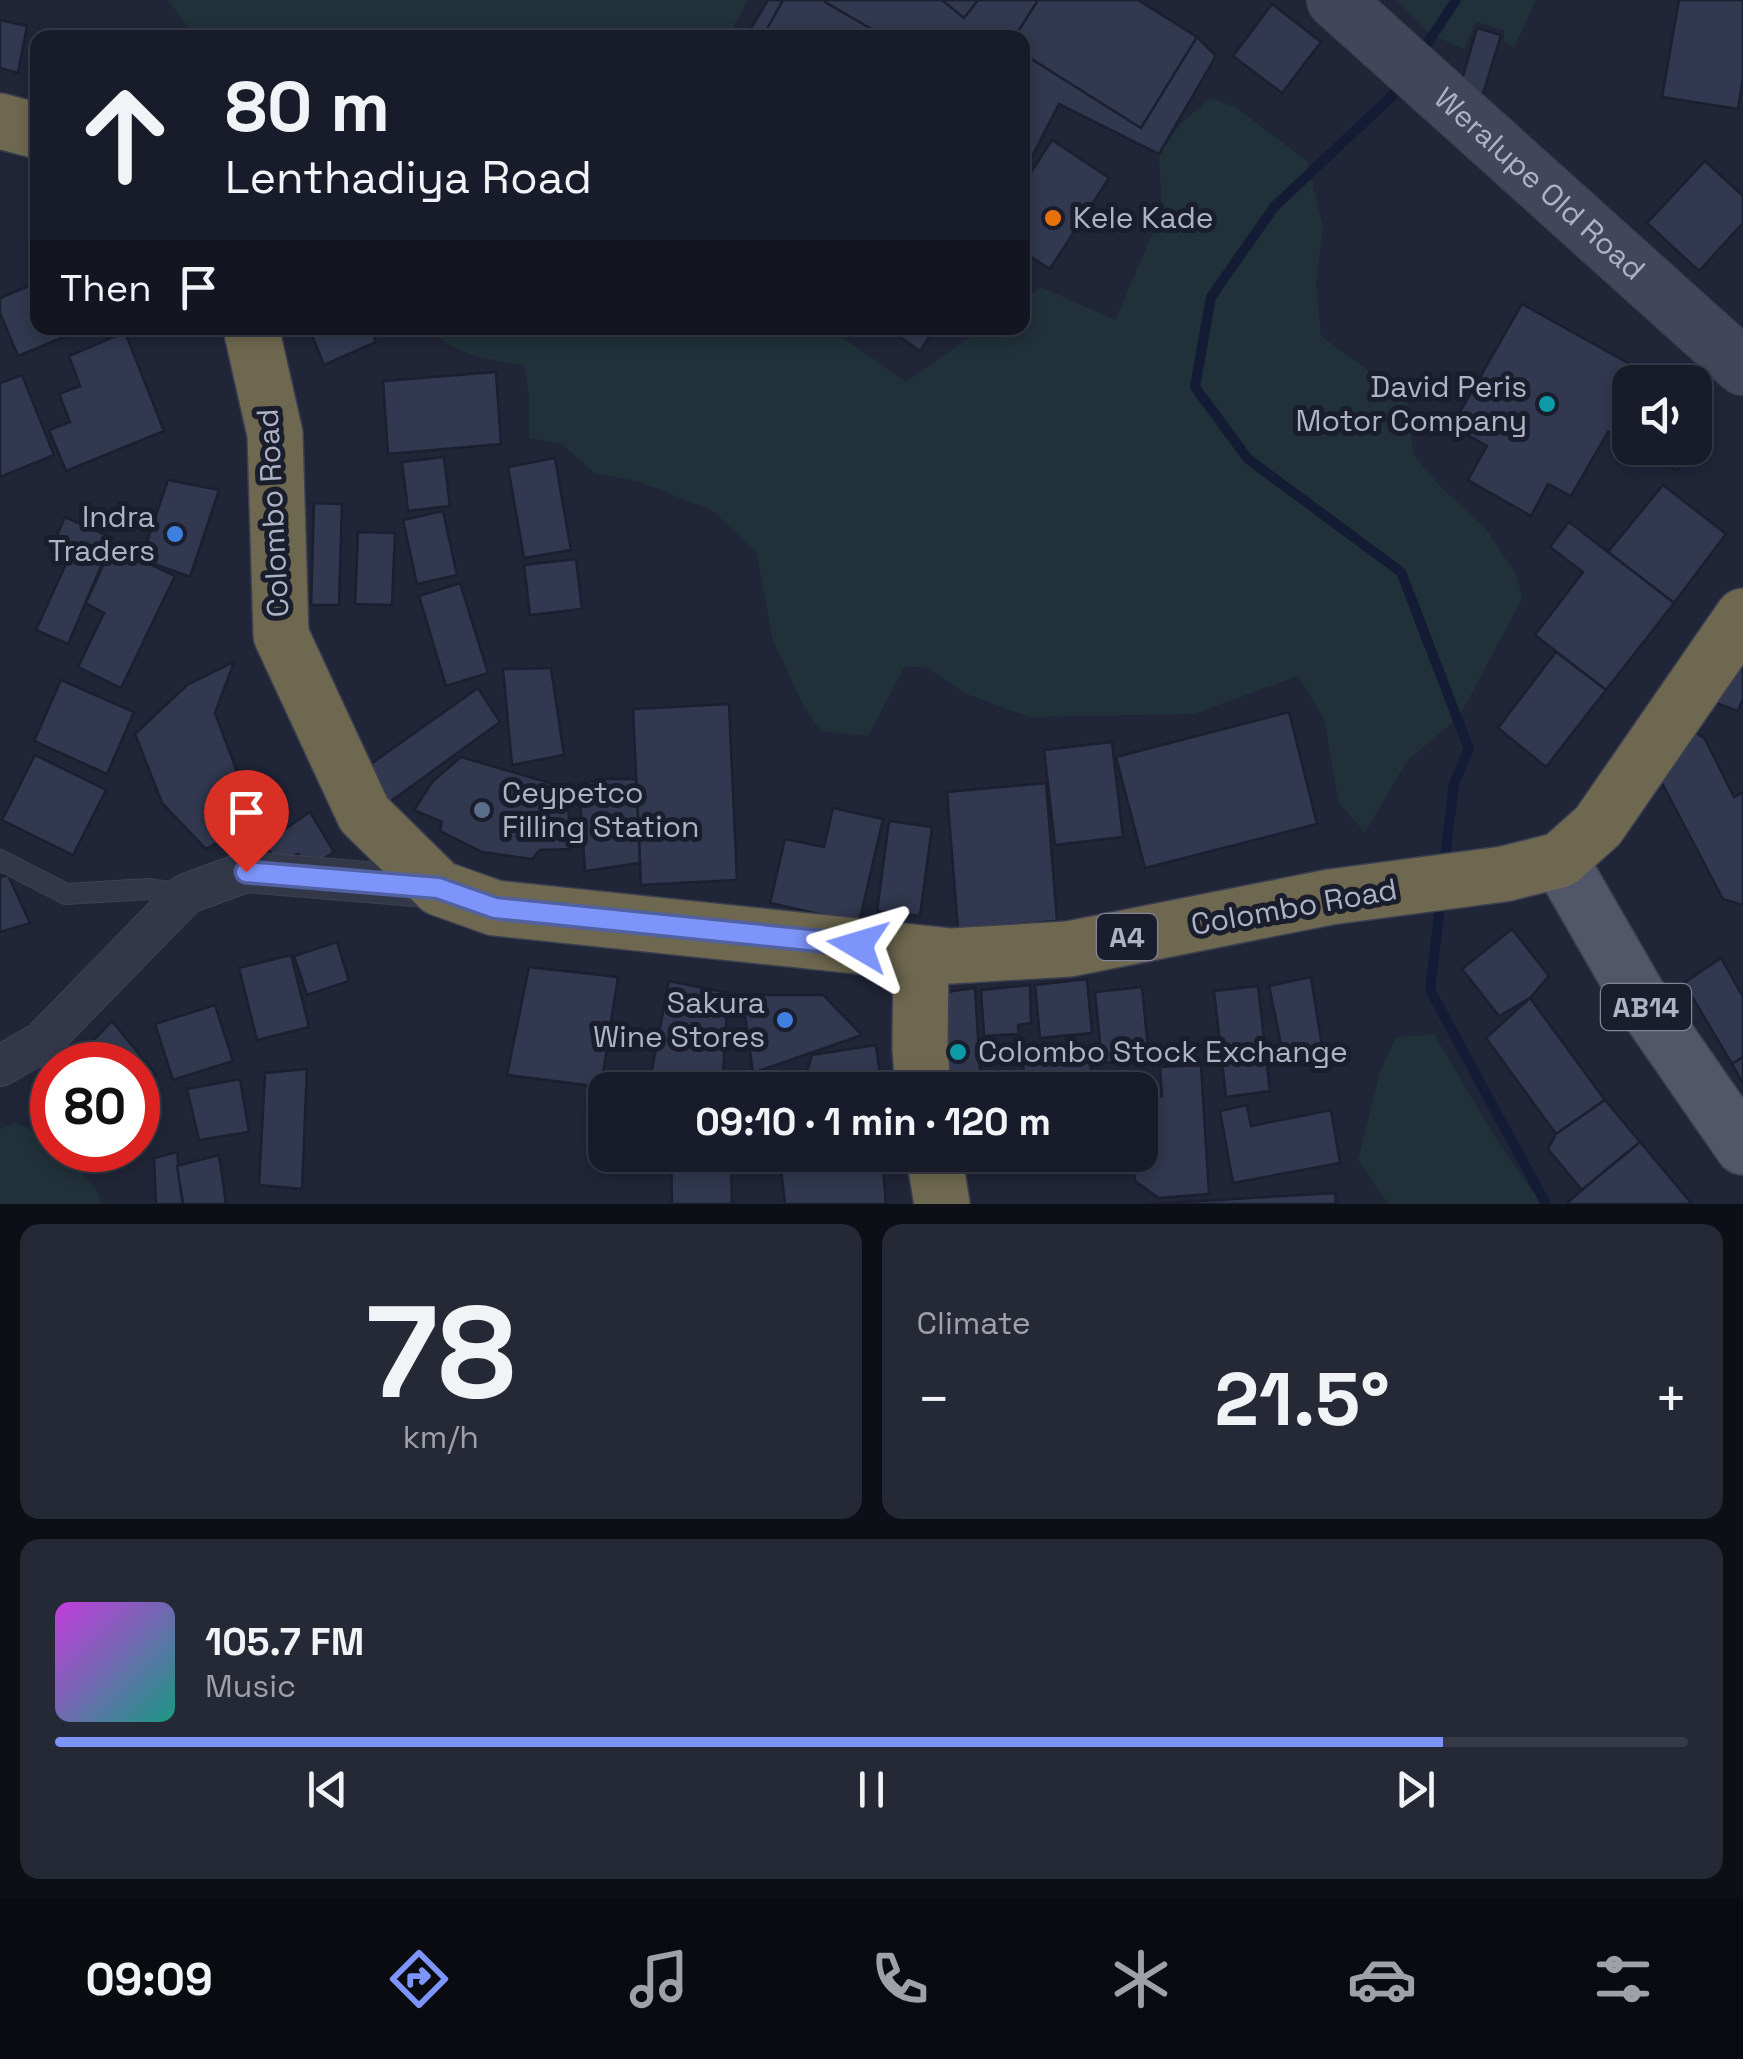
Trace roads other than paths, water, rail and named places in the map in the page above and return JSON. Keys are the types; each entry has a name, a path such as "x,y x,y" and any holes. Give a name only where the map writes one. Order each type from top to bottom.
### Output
{"highway":[{"path":"0,121 30,130"},
{"name":"Colombo Road","path":"254,335 275,434 281,635 364,814 438,888 495,908 951,956 1070,948 1330,898 1504,874 1560,860 1598,826 1743,616"},
{"path":"921,954 922,1072"},
{"path":"937,1172 942,1204"}],"main road":[{"name":"AB14","path":"1560,860 1637,994 1743,1147"}],"street":[{"name":"Weralupe Old Road","path":"1334,0 1743,367"},
{"path":"0,1066 42,1042 186,894 246,872 438,888"}],"lane":[{"path":"0,860 66,894 148,889 186,894"}],"waterway":[{"path":"1421,53 1456,0"},
{"path":"1403,80 1394,94 1274,207 1211,297 1195,387 1248,459 1401,572 1469,749 1454,784 1444,866"},
{"path":"1441,898 1430,990 1546,1204"}],"place":[{"name":"Kele Kade","path":"1053,218"},
{"name":"David Peris Motor Company","path":"1547,404"},
{"name":"Indra Traders","path":"175,534"},
{"name":"Ceypetco Filling Station","path":"482,810"},
{"name":"Sakura Wine Stores","path":"785,1020"},
{"name":"Colombo Stock Exchange","path":"958,1052"}]}
